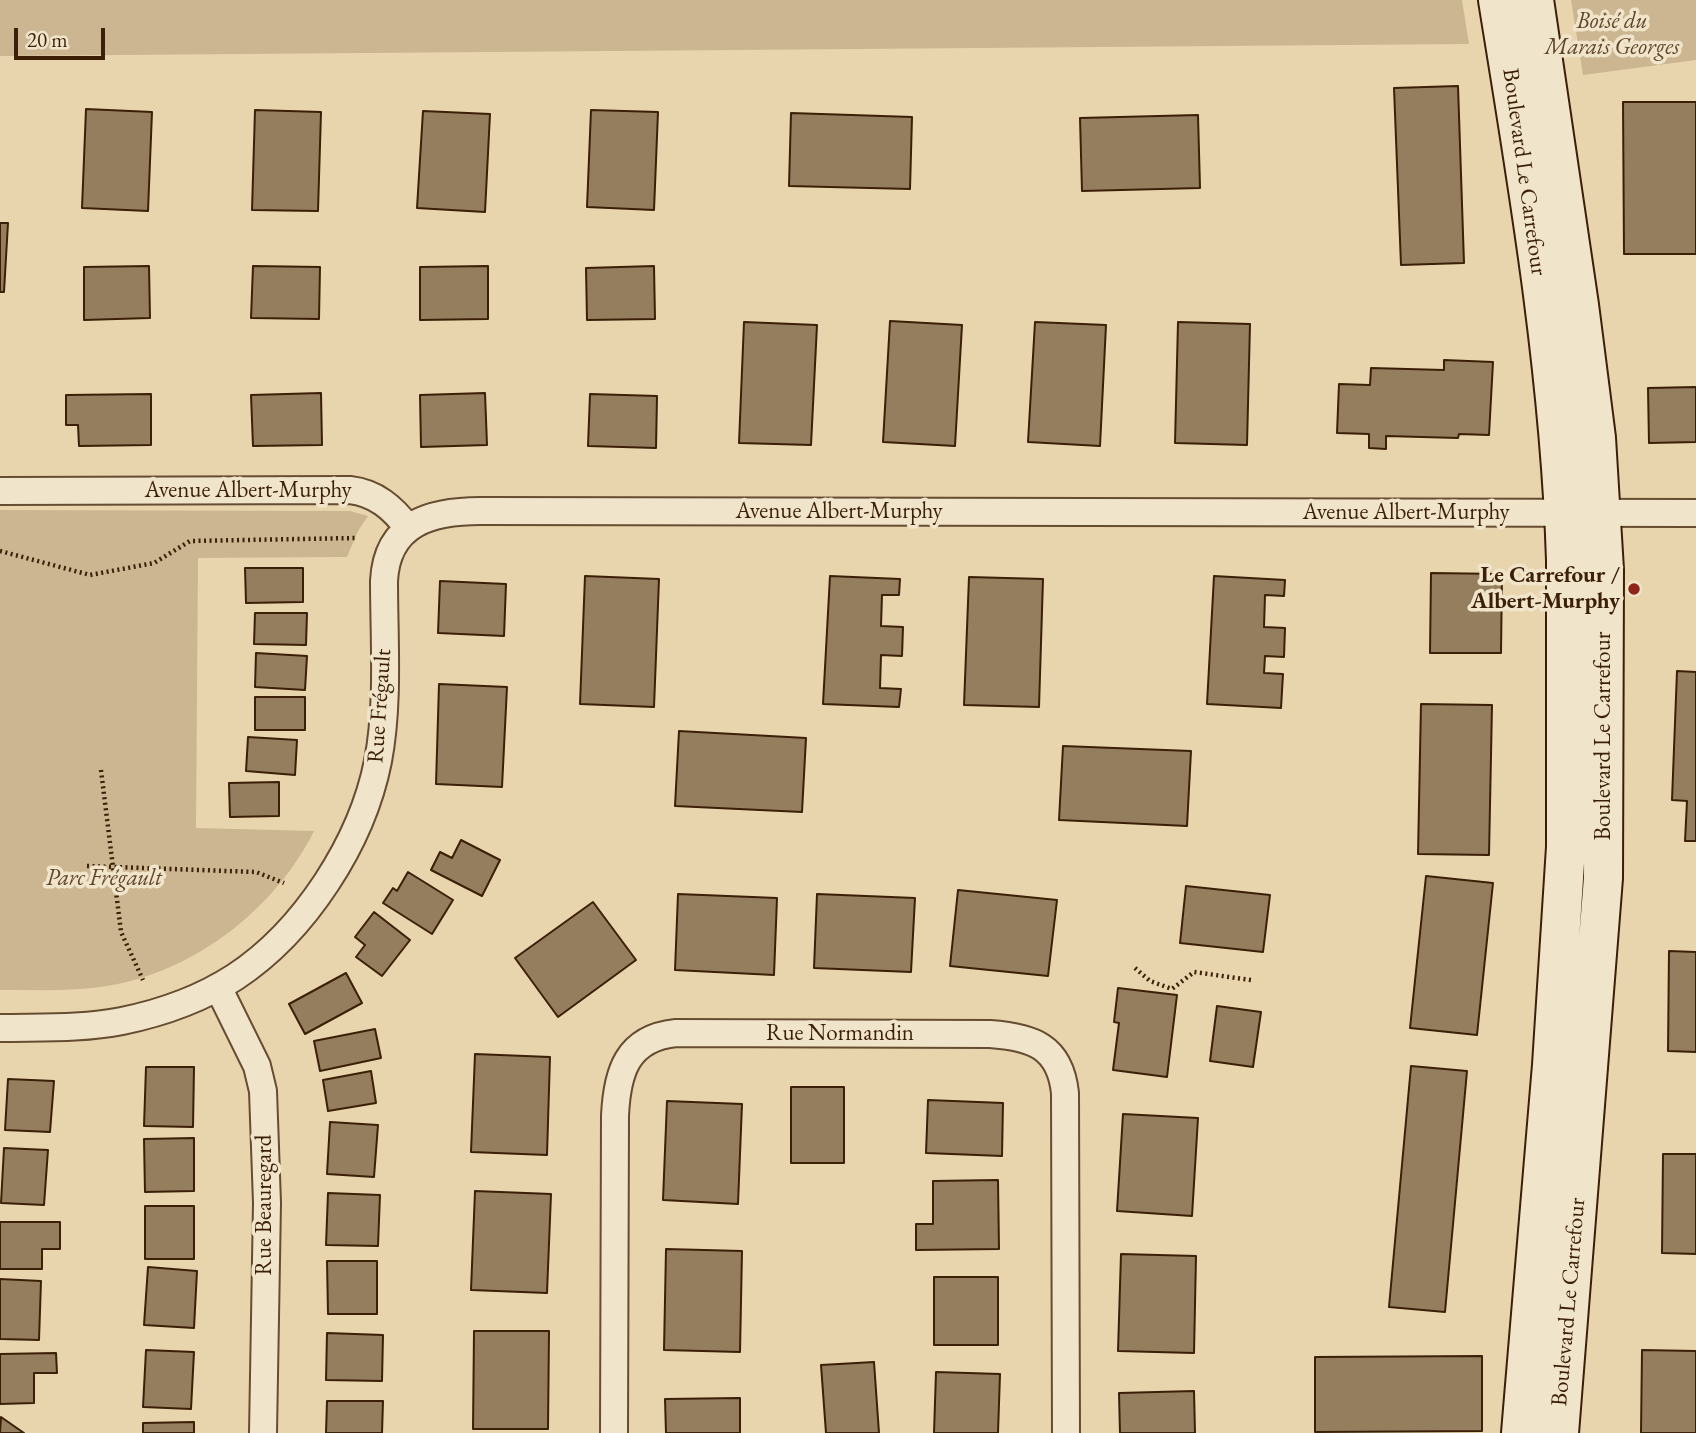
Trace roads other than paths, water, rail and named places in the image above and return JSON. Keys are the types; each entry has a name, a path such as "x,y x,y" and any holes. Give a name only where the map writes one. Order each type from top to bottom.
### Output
{"street":[{"name":"Boulevard Le Carrefour","path":"1498,0 1538,262 1550,362 1583,513 1605,698 1602,878 1559,1433"},
{"name":"Boulevard Le Carrefour","path":"1521,1433 1552,1065 1566,846 1567,636 1583,513 1597,450 1582,325 1534,0"},
{"name":"Avenue Albert-Murphy","path":"0,491 362,491 384,503 408,528 438,514 472,511 1696,513"},
{"name":"Rue Frégault","path":"0,1028 79,1026 121,1021 172,1007 218,987 247,968 287,931 309,906 336,867 361,819 374,781 381,738 385,565 391,549 408,528"},
{"name":"Rue Beauregard","path":"218,987 257,1066 263,1091 267,1203 263,1433"},
{"name":"Rue Normandin","path":"614,1433 615,1116 618,1084 624,1065 645,1041 664,1034 694,1033 990,1034 1021,1038 1043,1048 1052,1056 1061,1071 1065,1093 1066,1433"}],"place":[{"name":"Le Carrefour / Albert-Murphy","path":"1634,589"}],"park label":[{"name":"Boisé du Marais Georges","path":"1612,35"},
{"name":"Parc Frégault","path":"104,879"}]}
